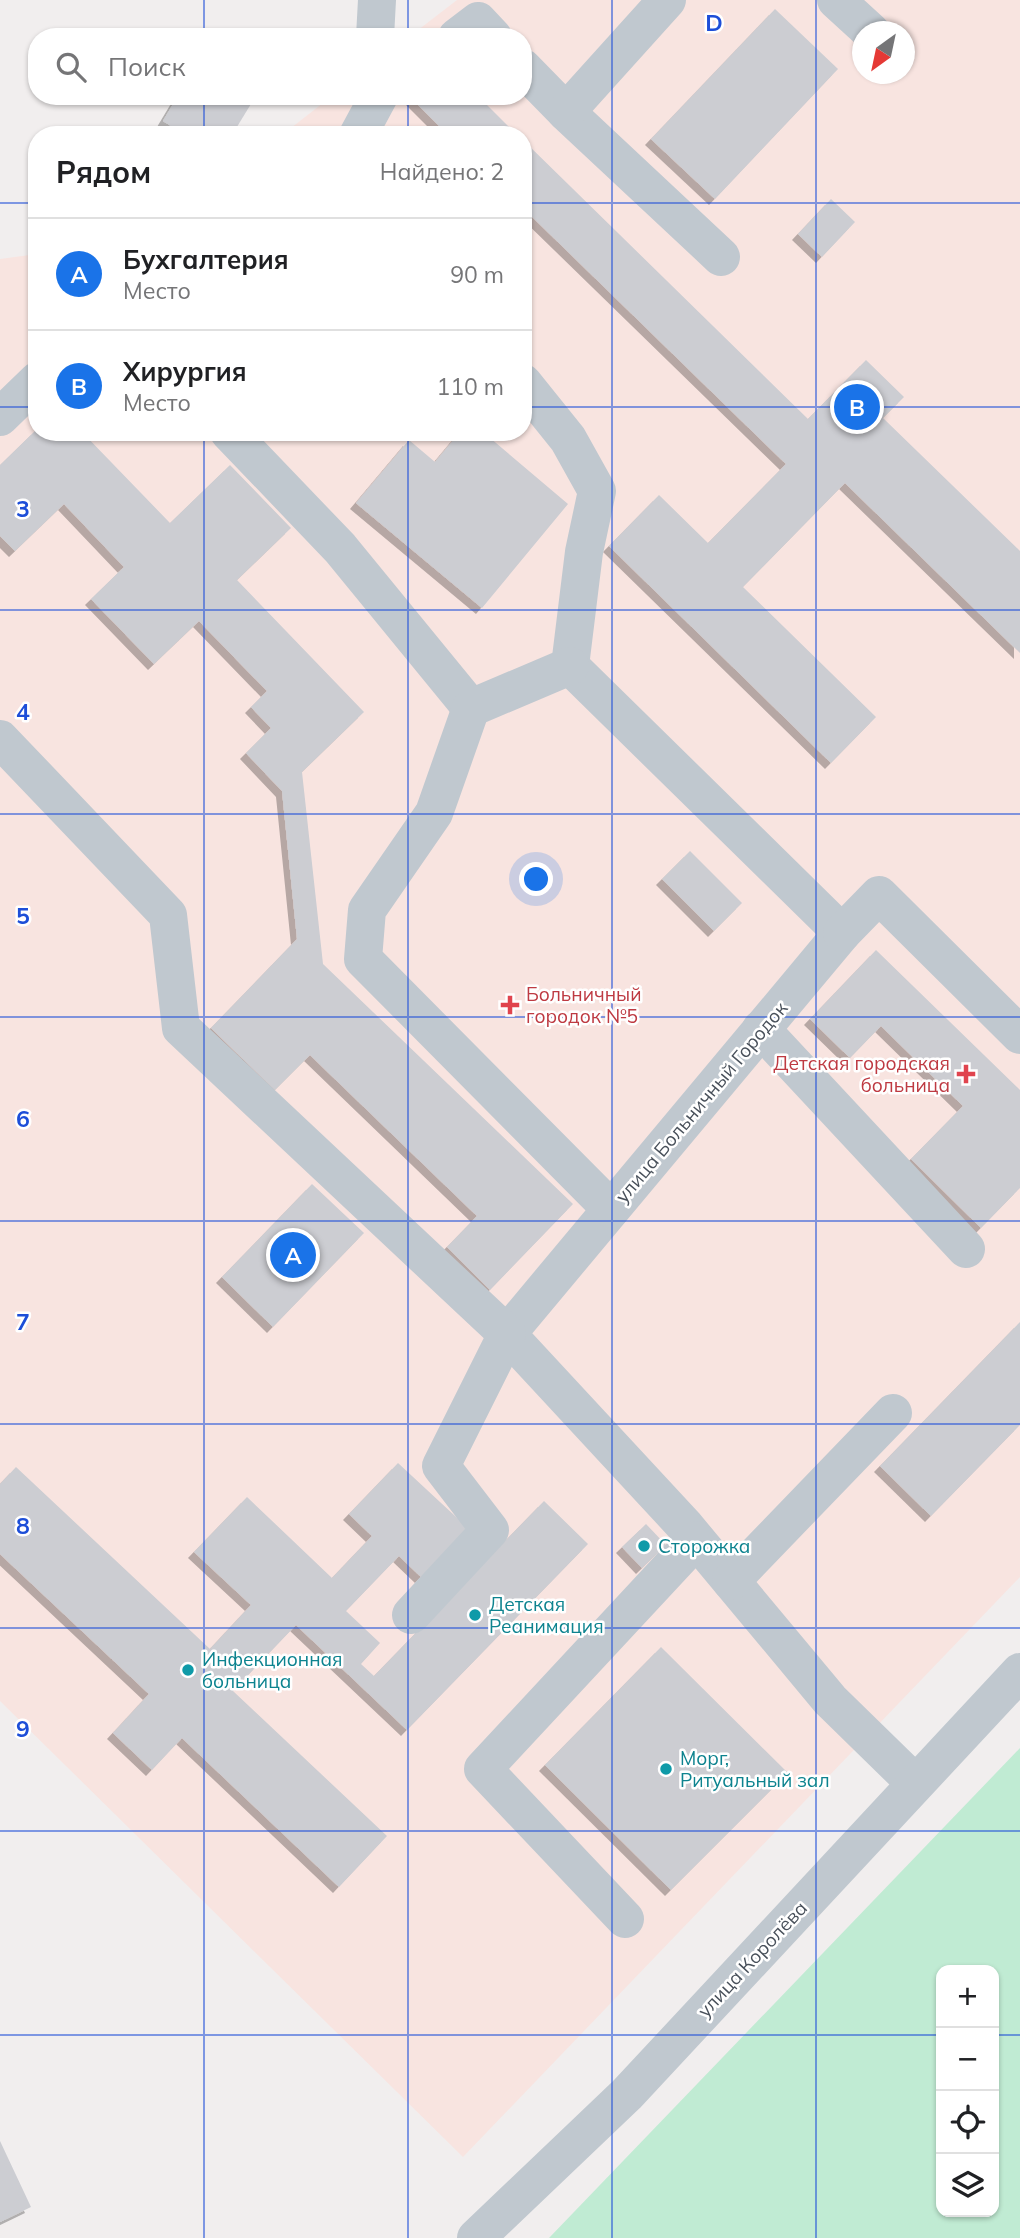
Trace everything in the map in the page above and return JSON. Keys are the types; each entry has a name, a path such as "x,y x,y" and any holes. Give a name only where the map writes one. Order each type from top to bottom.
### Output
{"street":[{"path":"375,28 377,0"},
{"path":"566,112 667,0"},
{"path":"836,0 859,21"},
{"path":"469,28 478,21 485,28"},
{"path":"532,77 721,257"},
{"path":"354,126 360,105"},
{"path":"363,126 374,105"},
{"path":"0,417 28,390"},
{"path":"532,394 568,439 597,491 584,552 570,666"},
{"path":"238,441 340,548 471,708"},
{"path":"570,666 471,708 434,813 367,911 363,959 611,1209"},
{"path":"570,666 842,933"},
{"path":"0,739 168,915 181,1028 507,1334 696,1540 830,1700 915,1783"},
{"name":"улица Больничный Городок","path":"411,1615 489,1530 441,1466 507,1334 842,933 878,895 1020,1035"},
{"path":"761,1029 966,1248"},
{"path":"731,1581 893,1413"},
{"path":"625,1919 483,1769 696,1540"},
{"name":"улица Королёва","path":"476,2238 627,2094 1020,1672"}],"shaded area":[{"name":"Больничный городок №5","path":"457,0 1020,0 1020,1577 463,2157 0,1701 0,259 28,255 28,441 532,441 532,126 294,126 320,105 532,105 532,28 421,28"}],"green space":[{"path":"1020,1748 1020,2238 549,2238"}],"building":[{"path":"775,9 838,69 715,199 651,139"},
{"path":"173,105 250,105 238,126 171,126 163,121"},
{"path":"418,105 487,105 508,126 439,126"},
{"path":"532,149 808,419 866,360 904,397 883,418 1020,551 1020,653 845,483 743,587 876,717 831,763 609,546 659,495 708,543 786,464 532,217"},
{"path":"831,199 855,222 822,257 798,234"},
{"path":"28,438 28,441 91,441 170,523 230,465 291,528 237,580 364,712 302,772 323,964 573,1204 490,1290 447,1247 477,1216 310,1055 275,1090 211,1028 297,939 282,791 246,753 271,728 251,707 267,691 199,621 154,664 91,599 124,567 64,504 15,551 0,536 0,465"},
{"path":"408,441 435,462 452,441 494,441 568,504 482,608 356,503"},
{"path":"690,851 742,903 714,931 662,879"},
{"name":"Детская городская больница","path":"876,950 1020,1090 1020,1188 981,1228 911,1159 963,1106 881,1026 850,1058 810,1019"},
{"path":"312,1184 364,1233 273,1327 222,1277"},
{"path":"1020,1322 1020,1425 931,1516 880,1466"},
{"name":"Инфекционная больница","path":"398,1463 468,1528 421,1577 399,1556 346,1611 380,1643 361,1664 374,1676 544,1501 588,1544 407,1730 296,1625 233,1691 387,1836 339,1887 182,1738 152,1770 113,1733 149,1694 0,1554 0,1484 16,1467 210,1649 251,1605 194,1552 247,1497 332,1578 372,1536 349,1514"},
{"name":"Сторожка","path":"646,1524 666,1545 642,1568 622,1547"},
{"name":"Морг, Ритуальный зал","path":"661,1647 788,1773 671,1890 545,1765"},
{"path":"0,2141 31,2207 0,2222"}],"place":[{"name":"Хирургия","path":"857,407"},
{"name":"Больничный городок №5","path":"510,1005"},
{"name":"Детская городская больница","path":"966,1074"},
{"name":"Бухгалтерия","path":"293,1255"},
{"name":"Сторожка","path":"644,1546"},
{"name":"Детская Реанимация","path":"475,1615"},
{"name":"Инфекционная больница","path":"188,1670"},
{"name":"Морг, Ритуальный зал","path":"666,1769"}]}
